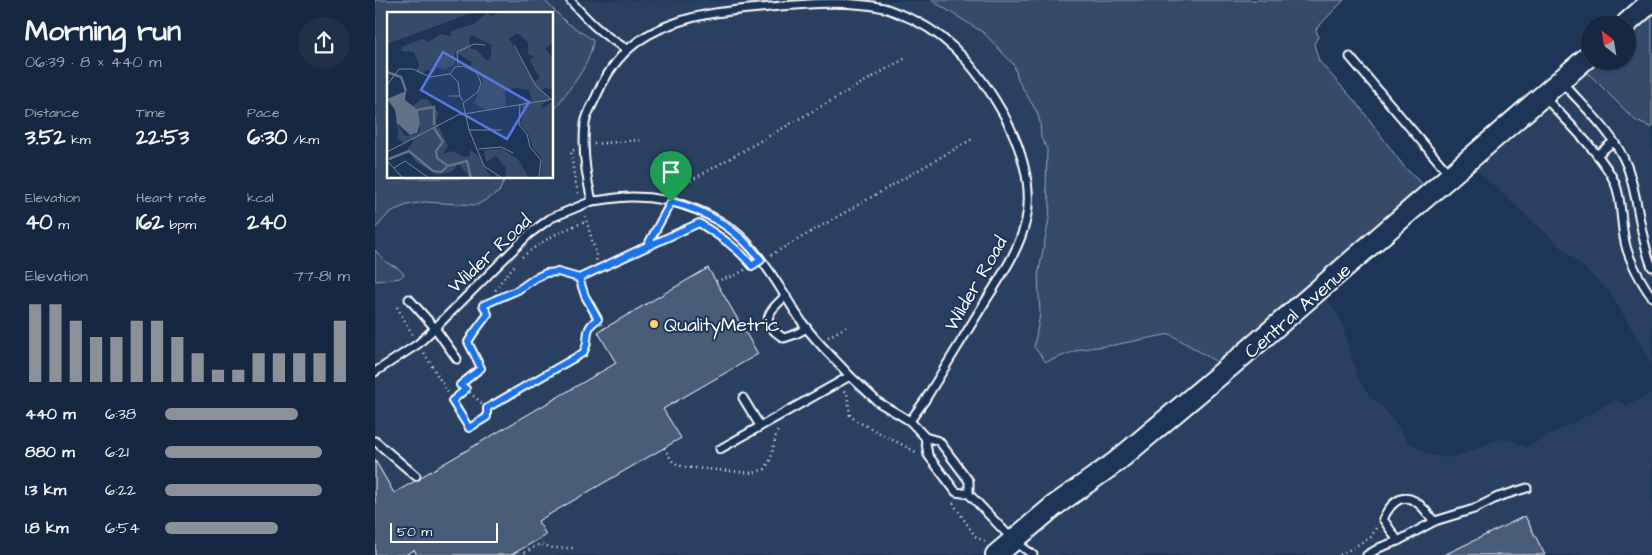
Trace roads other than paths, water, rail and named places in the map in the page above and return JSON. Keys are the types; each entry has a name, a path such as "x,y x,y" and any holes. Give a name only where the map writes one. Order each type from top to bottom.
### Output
{"main road":[{"path":"1636,15 1652,1"},
{"name":"Central Avenue","path":"996,555 1054,506 1116,462 1265,337 1581,63"}],"lane":[{"path":"570,0 591,24 614,42 627,49"},
{"name":"Wilder Road","path":"375,372 418,344 529,234 551,218 592,202 586,176 585,122 600,87 617,59 627,49 654,31 674,23 722,12 817,3 866,5 885,8 911,19 940,36 961,54 984,81 1009,124 1022,154 1028,198 1026,220 1014,254 925,400 910,421"},
{"path":"1350,57 1451,176"},
{"path":"1560,81 1610,136 1627,166 1646,253 1652,267"},
{"path":"1543,96 1565,118 1608,168 1617,188 1625,244 1637,271 1652,297"},
{"path":"1597,155 1613,142"},
{"path":"592,202 629,196 657,198 687,206 720,222 750,245 807,328 850,376 878,402 910,421 925,437 939,441 969,481 969,494"},
{"path":"786,296 771,308 768,320 772,332 783,338 807,328"},
{"path":"409,299 435,328 457,359"},
{"path":"720,449 850,376"},
{"path":"743,398 760,426"},
{"path":"925,437 928,455 956,492 969,494 1013,540 1033,555"},
{"path":"375,441 416,476"},
{"path":"1367,555 1435,521 1527,488"},
{"path":"1398,541 1383,519 1387,511 1397,500 1406,497 1412,498 1435,521"}],"place":[{"name":"QualityMetric","path":"654,324"}]}
